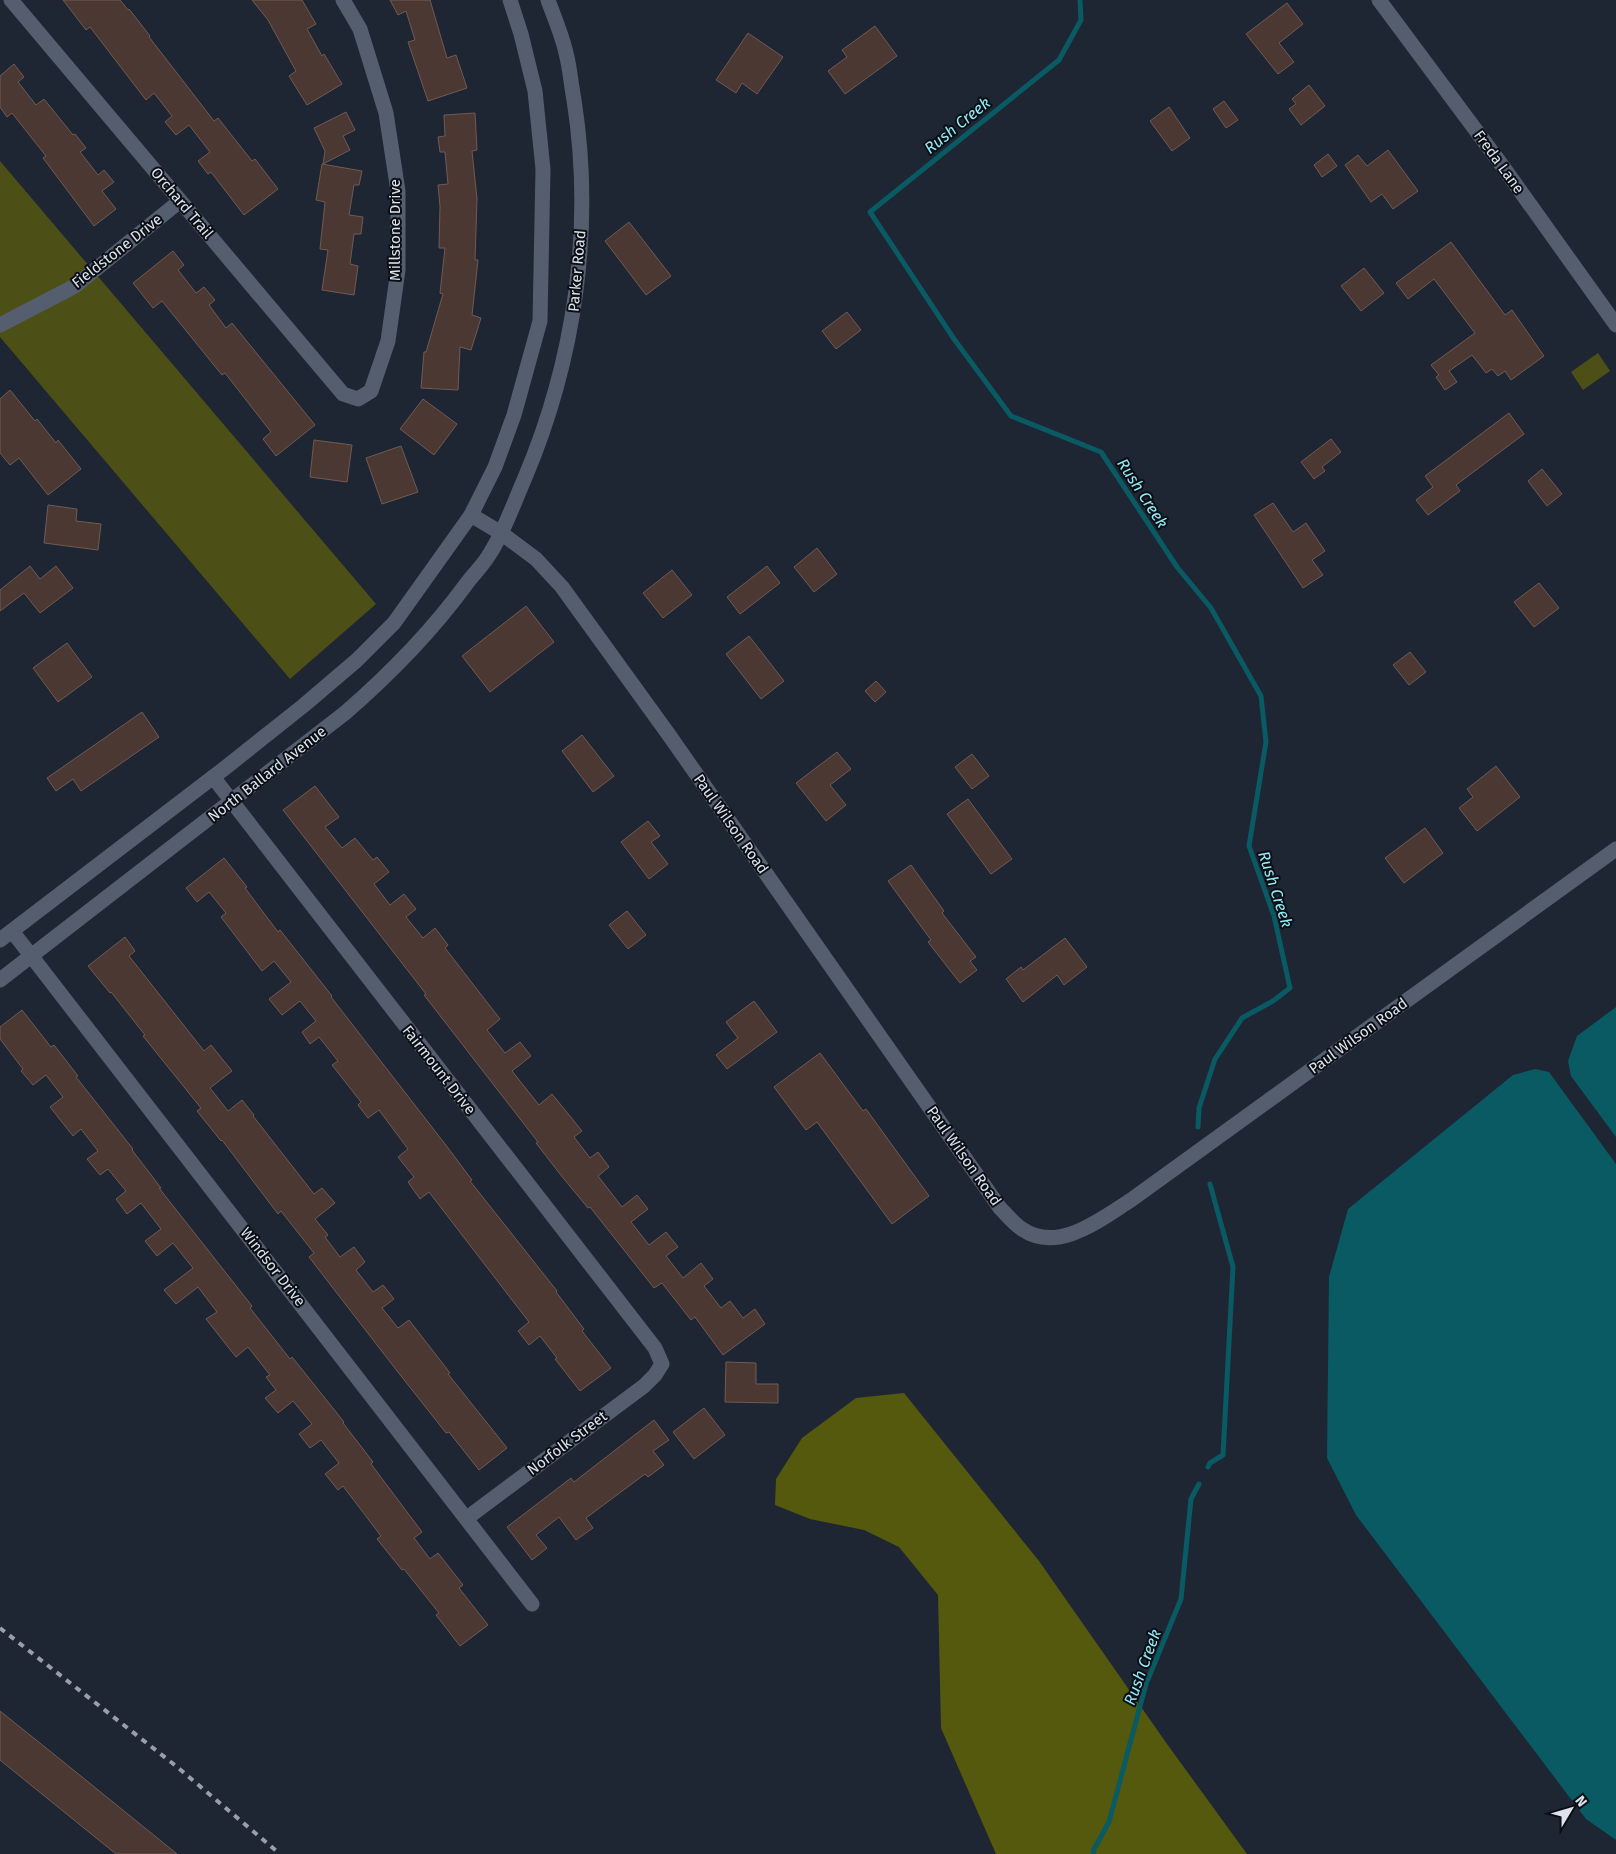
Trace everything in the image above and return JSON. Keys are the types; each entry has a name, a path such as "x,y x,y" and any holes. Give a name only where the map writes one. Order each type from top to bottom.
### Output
{"street":[{"name":"Orchard Trail","path":"11,0 343,394 358,399"},
{"name":"Millstone Drive","path":"343,0 360,30 386,113 398,191 398,270 388,341 371,391 358,399"},
{"path":"471,515 495,467 514,415 540,321 543,169 535,91 521,34 510,0"},
{"name":"Parker Road","path":"501,533 535,456 557,388 572,327 580,249 582,184 579,134 566,53 548,0"},
{"name":"Freda Lane","path":"1379,0 1616,325"},
{"name":"Fieldstone Drive","path":"0,325 75,286 180,201"},
{"name":"Paul Wilson Road","path":"471,515 501,533 536,559 562,587 669,735 1000,1208 1024,1230 1039,1236 1055,1238 1069,1235 1095,1223 1131,1200 1616,849"},
{"name":"North Ballard Avenue","path":"6,936 213,777 317,694 356,660 394,623 471,515"},
{"name":"North Ballard Avenue","path":"0,980 324,730 368,693 450,608 488,557 501,533"},
{"name":"Fairmount Drive","path":"213,777 655,1348 662,1364"},
{"name":"Windsor Drive","path":"6,936 31,956 532,1604"},
{"name":"Norfolk Street","path":"467,1518 644,1386 655,1375 662,1364"}],"shaded area":[{"path":"0,161 376,604 290,679 0,337"},
{"path":"1598,353 1610,371 1583,390 1571,372"},
{"path":"1616,1007 1616,1137 1571,1076 1568,1061 1577,1036"},
{"path":"1535,1069 1549,1072 1616,1164 1616,1840 1586,1819 1356,1515 1327,1458 1329,1277 1348,1209 1513,1075"},
{"path":"904,1393 1039,1561 1167,1744 1247,1854 996,1854 941,1728 938,1595 899,1547 864,1530 810,1519 775,1505 776,1479 802,1438 856,1398"}],"building":[{"path":"63,0 120,0 150,36 214,121 218,118 252,161 255,159 278,189 244,215 211,172 208,174 198,161 210,152 189,125 176,135 165,122 172,116 154,93 146,100 90,27 86,30"},
{"path":"252,0 302,0 316,24 307,29 322,56 324,54 342,84 307,105 289,76 296,71 268,20"},
{"path":"390,0 430,0 447,58 456,55 467,88 428,101 408,42 415,40 406,11 398,15"},
{"path":"1287,3 1303,24 1279,43 1294,62 1278,74 1246,34"},
{"path":"875,26 897,56 845,94 828,71 847,57 842,50"},
{"path":"748,33 783,57 757,94 742,83 736,93 716,80"},
{"path":"14,64 24,77 18,82 36,105 44,99 86,148 80,152 98,175 104,170 114,182 102,191 116,209 94,226 43,158 46,156 12,113 7,117 0,107 0,76"},
{"path":"1309,85 1325,106 1301,125 1289,109 1296,104 1292,99"},
{"path":"1224,101 1238,120 1226,128 1213,109"},
{"path":"1169,107 1190,138 1172,151 1150,121"},
{"path":"346,112 355,130 343,136 350,150 323,164 325,151 314,128"},
{"path":"475,113 477,150 472,151 477,199 475,260 478,260 472,315 481,318 471,350 460,347 458,390 421,388 424,352 426,352 443,294 440,293 445,248 439,248 440,206 438,185 448,184 445,152 440,152 438,137 445,136 444,115"},
{"path":"1388,150 1418,191 1393,209 1382,194 1371,202 1345,165 1358,155 1367,166"},
{"path":"1328,154 1337,166 1322,177 1314,165"},
{"path":"322,164 362,171 359,185 354,185 349,215 363,217 361,234 354,234 350,264 358,266 354,295 322,290 328,250 320,249 325,202 316,200"},
{"path":"629,222 671,276 646,295 605,241"},
{"path":"1451,242 1505,315 1512,310 1544,356 1511,380 1505,371 1498,376 1492,369 1486,373 1472,355 1449,371 1457,382 1445,390 1436,377 1439,375 1431,365 1475,333 1434,279 1408,299 1396,283"},
{"path":"173,251 184,265 178,270 196,293 204,287 215,300 209,305 226,328 232,323 315,425 276,456 263,439 271,432 225,373 222,375 162,301 153,308 133,283"},
{"path":"1364,268 1384,293 1361,311 1341,286"},
{"path":"847,312 861,330 836,349 822,331"},
{"path":"10,390 56,443 58,440 81,469 48,495 19,458 10,465 0,453 0,399"},
{"path":"423,399 457,424 434,455 400,429"},
{"path":"1509,413 1524,434 1456,485 1460,491 1428,515 1416,500 1433,487 1425,476"},
{"path":"1331,439 1341,452 1322,467 1325,471 1314,479 1301,462"},
{"path":"314,440 352,445 347,482 310,477"},
{"path":"401,446 418,492 382,504 366,458"},
{"path":"1542,469 1562,494 1547,506 1528,481"},
{"path":"1273,503 1293,532 1306,523 1325,551 1312,560 1323,575 1303,588 1254,515"},
{"path":"48,505 77,509 76,521 101,524 98,550 44,543"},
{"path":"817,548 837,574 814,592 794,567"},
{"path":"30,566 40,579 56,566 73,588 40,613 24,593 0,611 0,590"},
{"path":"767,566 780,583 740,614 727,597"},
{"path":"672,570 692,595 663,618 643,593"},
{"path":"1539,583 1559,608 1534,627 1514,602"},
{"path":"526,606 554,642 490,692 462,656"},
{"path":"749,636 784,681 761,699 726,654"},
{"path":"67,643 92,677 58,702 33,668"},
{"path":"1410,652 1426,672 1409,685 1393,665"},
{"path":"876,681 886,692 875,702 865,691"},
{"path":"142,712 159,737 81,791 73,779 56,791 47,778"},
{"path":"582,735 614,776 593,792 562,751"},
{"path":"837,752 851,769 830,785 846,805 826,821 796,783"},
{"path":"972,754 989,776 972,789 955,767"},
{"path":"1496,766 1520,797 1477,831 1459,808 1473,797 1467,789"},
{"path":"315,786 339,817 325,827 342,848 355,838 373,860 377,857 389,872 374,884 390,905 404,894 416,909 406,917 423,938 435,928 448,945 445,948 500,1019 487,1030 505,1053 520,1042 531,1056 512,1071 539,1105 552,1094 582,1131 574,1137 590,1158 598,1152 609,1167 598,1176 622,1207 637,1195 648,1209 631,1222 649,1245 666,1232 678,1247 666,1256 683,1278 701,1263 713,1279 704,1286 721,1308 730,1301 743,1318 755,1309 765,1324 723,1355 695,1317 691,1320 662,1283 654,1288 590,1207 588,1208 560,1174 536,1143 538,1142 424,995 426,994 283,810"},
{"path":"968,799 1012,859 991,874 947,814"},
{"path":"648,821 660,836 651,842 668,864 649,879 621,842"},
{"path":"1425,828 1443,853 1404,883 1385,858"},
{"path":"224,858 278,932 280,930 332,996 472,1180 470,1181 557,1291 584,1329 582,1331 611,1368 580,1391 540,1336 529,1345 518,1331 529,1322 429,1192 420,1199 408,1182 414,1177 398,1157 408,1149 379,1110 368,1118 358,1105 361,1102 332,1065 338,1061 319,1037 310,1044 302,1032 316,1021 300,1001 282,1015 269,999 291,982 274,961 262,971 221,917 226,913 209,892 197,902 186,888"},
{"path":"911,865 944,911 942,913 976,957 970,961 977,970 960,983 928,942 931,940 888,881"},
{"path":"627,911 646,935 628,949 609,925"},
{"path":"125,937 135,951 129,956 204,1051 211,1045 232,1071 210,1088 228,1111 242,1100 314,1194 322,1188 335,1203 315,1219 328,1235 325,1237 340,1257 354,1247 365,1262 356,1270 373,1292 383,1285 394,1299 382,1308 398,1328 409,1320 450,1373 448,1374 507,1448 479,1470 449,1432 446,1433 394,1367 309,1257 314,1253 281,1211 278,1214 222,1140 197,1111 201,1108 143,1036 145,1035 111,992 88,966"},
{"path":"1065,938 1087,967 1064,985 1057,975 1023,1002 1006,979 1021,967 1023,970"},
{"path":"754,1001 777,1032 727,1069 716,1055 738,1038 726,1022"},
{"path":"22,1010 51,1047 54,1045 78,1076 76,1077 133,1149 161,1188 159,1188 252,1306 250,1308 290,1359 292,1357 344,1422 373,1462 371,1464 422,1532 414,1538 430,1559 438,1553 463,1585 459,1588 488,1625 460,1646 436,1615 439,1613 377,1539 381,1536 343,1486 338,1490 325,1474 339,1463 321,1440 310,1448 299,1434 312,1424 293,1401 278,1413 265,1398 276,1390 266,1377 270,1375 248,1347 236,1357 206,1319 217,1312 198,1287 176,1304 164,1290 193,1268 173,1243 157,1256 145,1241 161,1229 141,1203 127,1214 116,1199 126,1191 108,1169 100,1175 87,1159 98,1151 81,1129 73,1136 50,1107 63,1097 46,1075 33,1085 21,1071 23,1069 0,1039 0,1027"},
{"path":"820,1053 863,1111 866,1109 929,1196 892,1224 817,1122 806,1130 774,1087"},
{"path":"726,1362 756,1363 756,1384 778,1384 778,1403 725,1402"},
{"path":"704,1408 725,1435 694,1459 673,1432"},
{"path":"654,1420 669,1440 653,1451 664,1465 648,1477 645,1474 586,1518 593,1528 576,1540 559,1517 536,1535 547,1548 532,1560 507,1527 571,1478 574,1482"},
{"path":"0,1711 177,1854 116,1854 0,1760"}],"waterway":[{"name":"Rush Creek","path":"1080,0 1081,20 1059,60 870,212 954,339 1011,416 1101,452 1177,567 1211,608 1261,696 1266,742 1249,846 1274,916 1290,988 1273,1001 1242,1018 1215,1059 1199,1108 1198,1127"},
{"name":"Rush Creek","path":"1208,1467 1210,1463 1223,1455 1233,1267 1210,1184"},
{"name":"Rush Creek","path":"1094,1854 1093,1851 1109,1822 1146,1684 1181,1599 1191,1499 1199,1484"}],"railway":[{"path":"0,1628 176,1766 280,1854"}]}
